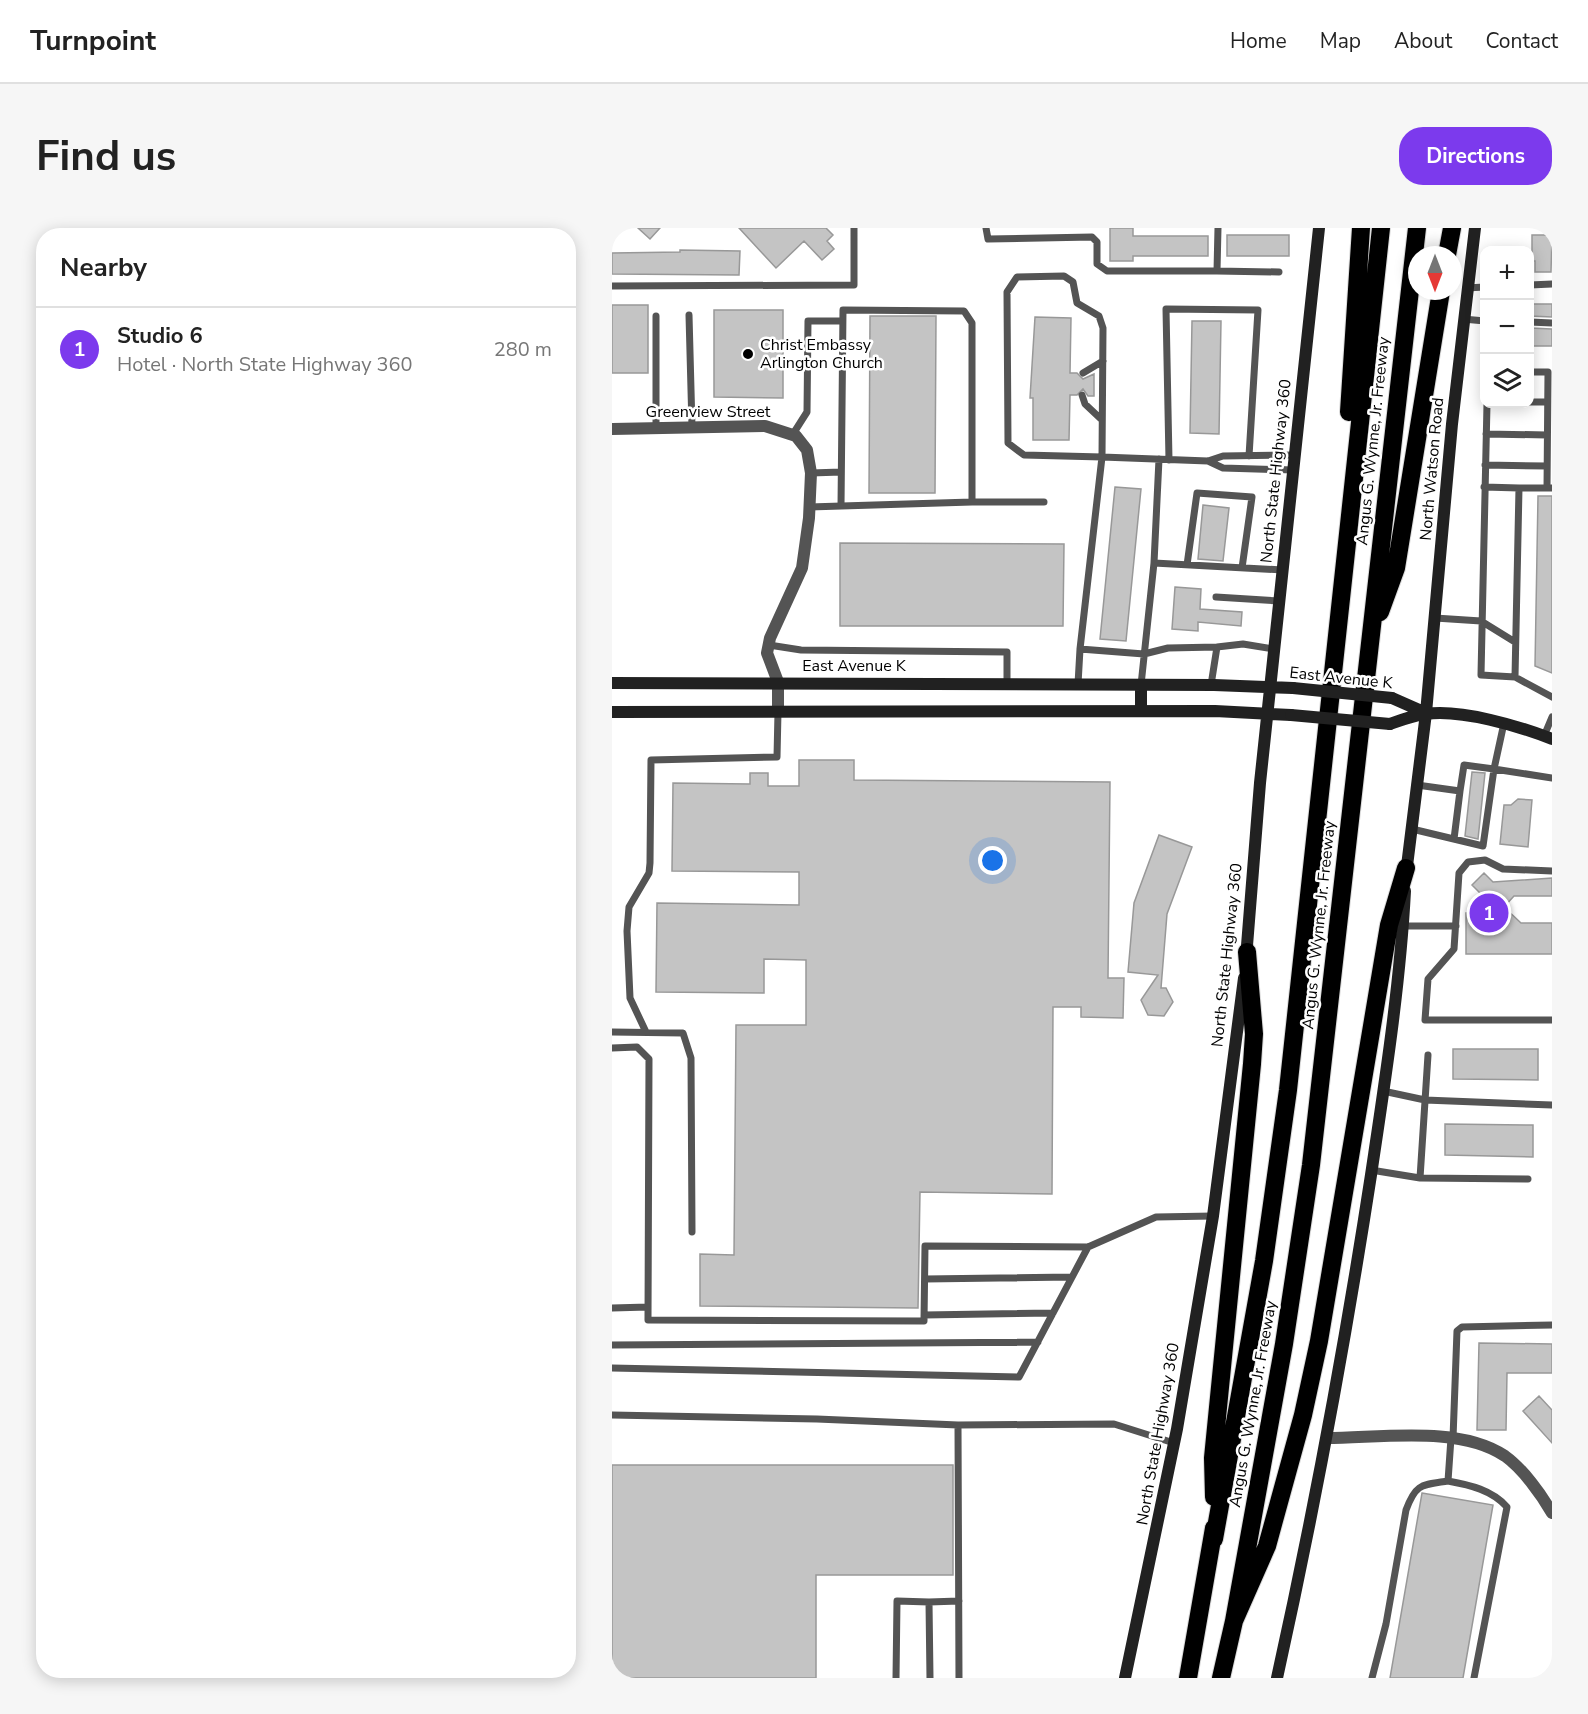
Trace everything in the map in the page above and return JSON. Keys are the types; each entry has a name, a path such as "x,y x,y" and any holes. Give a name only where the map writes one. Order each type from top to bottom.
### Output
{"highway":[{"path":"1356,445 1349,426 1361,228"},
{"name":"Angus G. Wynne, Jr. Freeway","path":"1214,1539 1253,1328 1278,1165 1381,228"},
{"name":"Angus G. Wynne, Jr. Freeway","path":"1233,1621 1284,1344 1311,1165 1417,228"},
{"path":"1449,246 1452,228"},
{"path":"1370,639 1396,568 1441,300"},
{"path":"1221,1678 1233,1621 1267,1546 1304,1415 1319,1341 1389,925 1406,868"},
{"path":"1188,1678 1214,1539 1213,1458 1254,1034 1247,952"}],"main road":[{"name":"North State Highway 360","path":"1125,1678 1174,1443 1213,1216 1247,952 1267,714 1319,228"},
{"name":"North Watson Road","path":"1426,713 1466,288 1475,228"},
{"name":"East Avenue K","path":"612,683 778,682 1270,687 1392,698 1426,713"},
{"path":"1141,685 1141,711"},
{"path":"612,712 1141,711 1291,715 1390,724 1426,713 1470,716 1504,723 1548,737"},
{"path":"1272,1678 1279,1672 1327,1438 1371,1170 1403,926 1406,868 1426,713"}],"street":[{"name":"Greenview Street","path":"612,429 765,426 792,435"},
{"path":"778,712 778,682 768,653 769,645 802,568 810,507 811,473 807,450 792,435"},
{"path":"1327,1438 1470,1440 1506,1457 1540,1494 1552,1514"}],"lane":[{"path":"612,285 854,285 854,228"},
{"path":"986,228 988,239 1092,237 1096,242 1097,264 1107,271 1279,272"},
{"path":"1217,271 1218,228"},
{"path":"1078,684 1102,457 1101,322 1099,316 1077,303 1073,282 1064,276 1017,277 1007,292 1008,443 1024,455 1102,457 1208,461 1223,456 1294,455"},
{"path":"1534,285 1552,284"},
{"path":"1466,288 1480,287"},
{"path":"1170,460 1166,309 1258,310 1249,456"},
{"path":"841,506 841,321 843,310 964,310 972,323 972,502"},
{"path":"689,315 692,427"},
{"path":"656,316 656,428"},
{"path":"1463,319 1480,321"},
{"path":"792,435 807,412 808,321 841,321"},
{"path":"1534,322 1552,323"},
{"path":"1083,373 1103,361"},
{"path":"1484,487 1550,488 1547,465 1548,372 1534,372"},
{"path":"1082,396 1085,404 1102,420"},
{"path":"1534,402 1547,402"},
{"path":"1487,408 1481,675 1515,677 1552,697"},
{"path":"1486,435 1547,435"},
{"path":"1141,685 1154,563 1159,459"},
{"path":"1208,461 1223,468 1293,470"},
{"path":"1485,465 1547,465"},
{"path":"811,473 841,472"},
{"path":"1515,677 1519,488"},
{"path":"1187,565 1197,493 1251,497 1242,568"},
{"path":"810,507 1044,502"},
{"path":"1154,563 1283,570"},
{"path":"1216,597 1279,601"},
{"path":"1435,618 1481,621 1515,642"},
{"path":"1080,649 1144,654 1168,648 1244,644 1274,649"},
{"path":"769,645 801,650 1007,652 1007,684"},
{"path":"1211,685 1217,647"},
{"path":"646,1032 630,999 627,931 629,907 649,873 651,760 777,757 778,712"},
{"path":"1548,737 1552,717"},
{"path":"1412,829 1484,846 1494,769 1504,723"},
{"path":"1454,839 1464,765 1552,778"},
{"path":"1417,785 1460,791"},
{"path":"1552,871 1503,869 1485,860 1468,862 1459,873 1454,949 1428,979 1425,1020 1552,1020"},
{"path":"1403,926 1456,926"},
{"path":"612,1032 683,1033 690,1058 692,1232"},
{"path":"612,1048 637,1047 650,1059 648,1320 924,1321 926,1246 1088,1247 1156,1217 1213,1216"},
{"path":"1420,1178 1428,1055"},
{"path":"1383,1091 1425,1100 1552,1105"},
{"path":"1371,1170 1420,1178 1528,1179"},
{"path":"612,1368 1019,1377 1088,1247"},
{"path":"925,1279 1072,1277"},
{"path":"612,1308 648,1307"},
{"path":"924,1315 1053,1313"},
{"path":"1448,1481 1457,1331 1462,1327 1552,1325"},
{"path":"612,1345 1038,1342"},
{"path":"612,1415 817,1419 958,1425 1114,1424 1174,1443"},
{"path":"958,1425 959,1678"},
{"path":"1372,1678 1386,1624 1410,1500 1421,1485 1448,1481 1487,1492 1507,1507 1474,1678"},
{"path":"896,1678 897,1601 959,1601"},
{"path":"929,1602 930,1678"}],"building":[{"path":"638,228 660,228 650,239"},
{"path":"739,228 826,228 833,235 827,241 834,249 822,260 804,241 776,268"},
{"path":"1110,228 1133,228 1133,236 1208,236 1208,256 1133,256 1133,261 1110,261"},
{"path":"1227,235 1289,235 1289,256 1227,256"},
{"path":"1532,235 1552,235 1551,272 1535,272 1534,246 1532,246"},
{"path":"680,250 740,251 739,275 612,274 612,253 680,252"},
{"path":"1534,304 1552,304 1552,317 1534,316"},
{"path":"612,305 648,305 648,373 612,373"},
{"name":"Christ Embassy Arlington Church","path":"714,310 783,310 783,398 714,397"},
{"path":"870,316 936,316 935,493 869,493"},
{"path":"1035,317 1071,318 1070,373 1077,373 1083,379 1094,374 1094,396 1088,396 1083,389 1077,395 1070,395 1069,440 1033,440 1033,398 1030,398"},
{"path":"1192,321 1221,321 1219,434 1190,433"},
{"path":"1534,328 1552,329 1552,346 1534,346"},
{"path":"1115,487 1141,489 1126,641 1100,639"},
{"path":"1538,496 1552,496 1552,673 1535,666"},
{"path":"1203,505 1229,508 1223,561 1198,559"},
{"path":"840,543 1064,544 1063,626 840,626"},
{"path":"1175,587 1201,589 1200,609 1242,612 1241,626 1198,622 1198,631 1172,629"},
{"path":"799,760 854,760 854,780 1110,782 1108,978 1124,978 1123,1018 1081,1017 1081,1007 1053,1007 1052,1194 920,1192 918,1308 700,1306 700,1254 734,1255 736,1025 806,1025 806,960 764,959 764,993 656,992 657,903 799,905 799,872 672,871 673,783 750,784 750,773 768,773 768,786 799,786"},
{"path":"1472,772 1485,773 1478,839 1465,836"},
{"path":"1518,799 1532,800 1528,847 1500,844 1504,805 1511,805"},
{"path":"1159,835 1192,847 1167,914 1161,988 1166,988 1173,1002 1164,1016 1148,1015 1141,1000 1158,975 1128,972 1134,903"},
{"path":"1484,873 1493,882 1552,878 1552,896 1514,896 1504,907 1521,923 1552,923 1552,954 1466,954 1466,913 1471,913 1485,898 1472,885"},
{"path":"1453,1049 1538,1049 1538,1080 1453,1079"},
{"path":"1445,1124 1533,1125 1533,1157 1445,1155"},
{"path":"1479,1343 1552,1344 1552,1373 1507,1373 1506,1430 1477,1430"},
{"path":"1539,1396 1552,1410 1552,1443 1523,1411"},
{"path":"612,1465 953,1465 953,1575 816,1575 816,1678 612,1678"},
{"path":"1422,1493 1493,1505 1463,1678 1390,1678"}],"place":[{"name":"Christ Embassy Arlington Church","path":"748,354"},
{"name":"Studio 6","path":"1489,913"}]}
